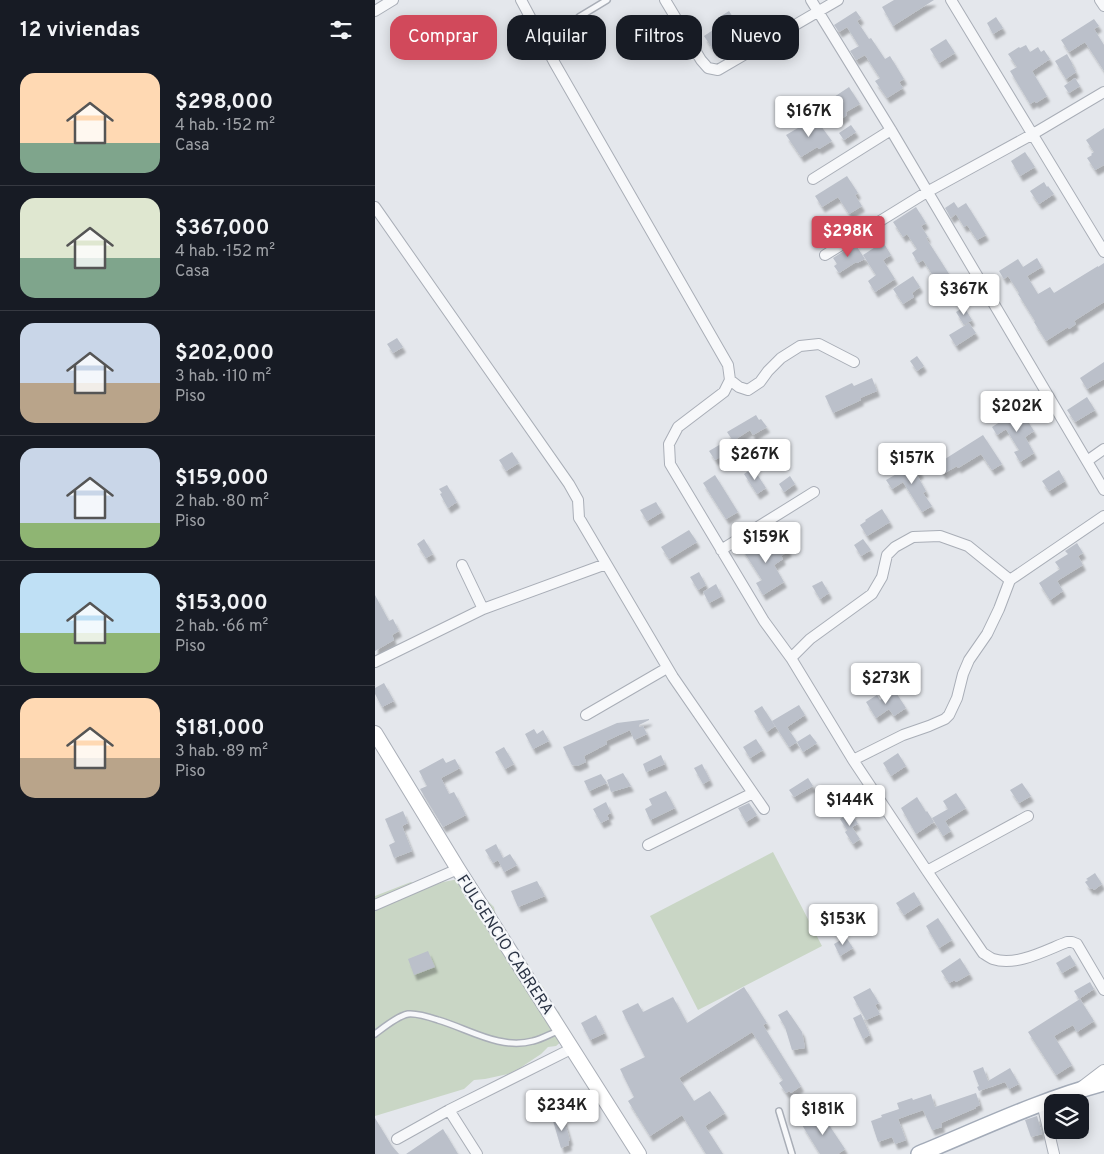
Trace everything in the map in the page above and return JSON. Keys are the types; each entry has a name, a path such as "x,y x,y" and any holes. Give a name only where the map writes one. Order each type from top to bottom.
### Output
{"main road":[{"name":"FULGENCIO CABRERA","path":"375,733 458,869 639,1154"},
{"path":"1083,1089 1104,1072"},
{"path":"919,1154 1042,1103 1104,1083"}],"street":[{"path":"375,11 393,0"},
{"path":"521,0 554,62 728,365 730,380 724,392 677,427 669,444 670,464 765,622 791,658 853,760 983,953 992,959 1018,960 1067,942 1072,942 1077,944 1104,990"},
{"path":"665,0 701,60 708,68 718,70 838,0"},
{"path":"811,0 891,130 1104,490"},
{"path":"951,0 1104,252"},
{"path":"1101,0 1104,6"},
{"path":"825,255 927,192 1033,134 1104,92"},
{"path":"813,179 891,130"},
{"path":"375,206 569,484 578,500 581,522 667,668 764,809"},
{"path":"730,380 739,387 748,390 760,382 781,358 800,346 819,344 854,362"},
{"path":"1087,461 1104,450"},
{"path":"721,550 814,492"},
{"path":"853,760 903,735 945,719 957,698 963,674 969,660 987,634 1010,580 1104,516"},
{"path":"791,658 810,639 872,594 882,577 887,555 895,547 913,537 940,536 969,546 1010,580"},
{"path":"375,662 483,609 606,564"},
{"path":"462,565 483,609"},
{"path":"586,715 667,668"},
{"path":"648,845 753,793"},
{"path":"927,871 1028,816"},
{"path":"375,905 458,869"},
{"path":"397,1139 449,1110 573,1048"},
{"path":"1042,1103 1054,1154"},
{"path":"449,1110 477,1154"}],"lane":[{"path":"582,15 607,0"},
{"path":"375,1034 390,1022 407,1014 424,1016 452,1024 496,1041 515,1043 534,1041 561,1030"},
{"path":"779,1111 792,1154"}],"green space":[{"path":"773,852 822,946 698,1010 650,916"},
{"path":"459,879 466,887 464,895 466,899 484,897 494,907 496,916 516,950 527,963 515,973 519,977 533,978 539,982 544,988 545,994 553,1008 559,1012 566,1030 562,1041 556,1046 548,1047 541,1054 508,1074 474,1080 464,1089 375,1116 375,896 411,882 423,889"}],"building":[{"path":"894,0 934,0 893,26 882,7"},
{"path":"729,11 732,15 723,15"},
{"path":"856,11 861,18 857,21 869,39 871,38 885,59 890,56 904,79 899,82 903,88 887,98 875,81 880,78 865,55 856,60 850,51 859,46 847,27 839,32 834,25"},
{"path":"996,17 1003,28 993,34 987,23"},
{"path":"1094,19 1099,26 1094,29 1104,45 1104,71 1085,42 1069,52 1061,40"},
{"path":"712,31 712,48 704,36"},
{"path":"946,39 955,53 939,63 930,49"},
{"path":"1026,45 1030,52 1038,47 1041,52 1044,50 1050,59 1032,71 1047,96 1036,103 1035,101 1030,104 1010,71 1017,67 1008,54"},
{"path":"1067,54 1076,72 1066,79 1055,61"},
{"path":"1075,78 1080,86 1069,93 1064,86"},
{"path":"849,87 860,104 846,112 847,115 840,120 828,101"},
{"path":"815,118 832,141 819,149 817,147 801,157 786,135"},
{"path":"851,125 856,132 844,140 839,133"},
{"path":"1104,128 1104,165 1095,170 1087,158 1094,152 1086,140"},
{"path":"1025,152 1035,167 1020,176 1011,161"},
{"path":"847,176 858,193 855,195 862,206 849,214 838,197 822,207 815,196"},
{"path":"1044,182 1054,194 1039,204 1030,191"},
{"path":"954,202 958,208 966,203 986,235 977,240 967,225 964,227 956,214 951,218 945,208"},
{"path":"916,207 926,223 921,226 928,237 926,238 951,277 956,274 964,287 947,298 923,260 918,263 912,253 917,249 907,234 903,237 893,222"},
{"path":"883,242 891,255 883,260 895,279 875,292 868,281 876,275 863,255"},
{"path":"855,244 865,259 856,262 839,273 834,266 837,264 833,258"},
{"path":"1037,258 1042,267 1027,276 1038,294 1050,287 1054,293 1104,263 1104,302 1074,321 1076,324 1069,329 1068,327 1046,341 1008,276 1004,279 999,271 1018,259 1023,267"},
{"path":"913,276 920,287 912,293 914,297 903,304 893,289"},
{"path":"964,307 972,320 964,325 956,312"},
{"path":"969,323 976,333 956,346 949,335"},
{"path":"397,338 403,347 393,353 387,344"},
{"path":"917,356 924,366 917,371 910,361"},
{"path":"1104,362 1104,379 1087,389 1080,378"},
{"path":"872,378 877,391 833,413 825,396 852,383 854,386"},
{"path":"1087,397 1095,410 1075,422 1067,410"},
{"path":"1020,409 1034,431 1025,437 1034,453 1020,462 1014,452 1019,450 1006,429 997,435 992,427"},
{"path":"756,415 767,427 753,435 750,430 733,441 727,432"},
{"path":"983,435 1002,464 992,470 981,454 958,468 957,466 943,474 937,464"},
{"path":"721,444 727,453 715,460 709,451"},
{"path":"512,452 519,463 506,471 499,460"},
{"path":"914,461 921,473 917,475 926,491 923,493 932,506 922,512 903,482 892,489 886,480"},
{"path":"753,468 766,488 757,494 744,474"},
{"path":"1059,470 1065,481 1049,491 1042,481"},
{"path":"715,475 738,512 726,519 703,483"},
{"path":"790,476 795,484 784,492 779,484"},
{"path":"447,485 457,502 448,508 439,489"},
{"path":"656,502 662,512 647,521 640,510"},
{"path":"882,509 890,522 867,536 860,525"},
{"path":"689,530 697,542 669,559 661,547"},
{"path":"424,539 433,554 426,558 417,544"},
{"path":"757,539 766,552 783,542 789,551 781,556 783,559 774,565 784,582 763,595 756,583 762,580 742,549"},
{"path":"863,539 871,550 861,556 854,545"},
{"path":"1077,543 1083,553 1078,556 1083,565 1057,581 1063,591 1050,600 1039,583 1060,569 1055,562 1068,554 1065,551"},
{"path":"699,572 706,585 698,590 690,577"},
{"path":"822,581 829,593 820,599 812,586"},
{"path":"716,584 722,596 709,603 703,592"},
{"path":"375,595 389,621 393,619 399,631 392,635 394,640 375,651"},
{"path":"384,683 394,701 382,707 375,694 375,688"},
{"path":"895,691 906,708 894,716 889,709 876,718 866,702 877,695 880,700"},
{"path":"799,705 805,715 787,727 797,742 789,747 772,721"},
{"path":"762,706 775,726 767,732 754,711"},
{"path":"649,719 639,725 639,727 643,726 647,734 634,740 630,730 606,741 607,744 584,756 586,762 577,766 572,765 563,747 617,723"},
{"path":"534,729 537,734 543,730 549,741 533,749 525,734"},
{"path":"810,734 817,743 803,752 797,742"},
{"path":"756,739 763,750 750,758 743,747"},
{"path":"504,747 514,764 505,769 495,752"},
{"path":"898,753 906,766 891,776 883,763"},
{"path":"661,755 665,764 646,772 643,764"},
{"path":"443,758 446,763 455,759 460,768 441,778 449,794 454,792 466,815 443,827 420,789 427,786 419,771"},
{"path":"702,764 710,780 703,784 694,768"},
{"path":"623,773 631,786 611,792 607,780"},
{"path":"601,774 607,783 589,791 584,781"},
{"path":"808,778 813,786 794,797 789,790"},
{"path":"1022,783 1031,796 1019,803 1010,790"},
{"path":"666,791 675,808 650,820 645,809 652,805 649,799"},
{"path":"956,793 966,808 945,821 951,831 943,836 932,818 948,809 943,801"},
{"path":"917,797 934,822 916,834 901,808"},
{"path":"606,802 611,813 607,815 609,819 601,823 593,809"},
{"path":"749,803 757,815 746,822 738,808"},
{"path":"403,811 408,823 402,826 412,851 394,858 389,845 395,842 385,819"},
{"path":"851,812 858,824 852,827 860,839 853,844 845,832 850,828 847,830 840,819"},
{"path":"496,844 503,858 510,854 517,865 504,872 498,860 493,863 485,850"},
{"path":"1095,873 1102,884 1094,890 1093,888 1090,889 1085,882 1088,880 1086,879"},
{"path":"537,881 545,896 518,907 511,891"},
{"path":"914,892 921,904 904,915 896,903"},
{"path":"938,918 952,940 939,948 926,926"},
{"path":"846,937 853,948 840,956 834,944"},
{"path":"428,951 435,967 414,975 408,959"},
{"path":"1070,955 1076,965 1062,973 1056,963"},
{"path":"960,958 970,974 956,982 955,980 949,983 941,971"},
{"path":"1090,982 1094,989 1079,999 1074,991"},
{"path":"744,987 767,1023 763,1025 801,1086 791,1093 789,1091 786,1093 779,1083 783,1080 752,1032 679,1078 694,1101 710,1091 725,1113 705,1126 723,1154 706,1154 682,1115 650,1136 628,1101 634,1097 620,1069 645,1057 622,1011 638,1003 643,1012 673,997 687,1023"},
{"path":"870,988 879,1003 875,1005 880,1014 866,1020 853,997"},
{"path":"1080,999 1094,1021 1077,1032 1073,1025 1054,1036 1072,1065 1056,1075 1028,1032"},
{"path":"787,1010 802,1032 805,1048 792,1050 785,1027 778,1015"},
{"path":"861,1014 870,1035 863,1039 853,1018"},
{"path":"596,1015 605,1033 590,1040 581,1023"},
{"path":"983,1067 988,1081 1010,1068 1019,1084 1009,1089 1005,1082 979,1091 973,1071"},
{"path":"976,1093 980,1105 941,1123 942,1127 932,1130 923,1110 898,1119 906,1140 895,1144 892,1137 878,1142 871,1121 882,1117 881,1115 899,1109 897,1103 931,1094 935,1107"},
{"path":"821,1113 845,1149 838,1154 820,1154 802,1125"},
{"path":"1037,1116 1042,1134 1031,1137 1025,1120"},
{"path":"563,1117 570,1140 568,1141 569,1145 561,1148 553,1121"},
{"path":"375,1118 392,1146 399,1154 375,1154"},
{"path":"443,1129 458,1154 406,1154"}]}
